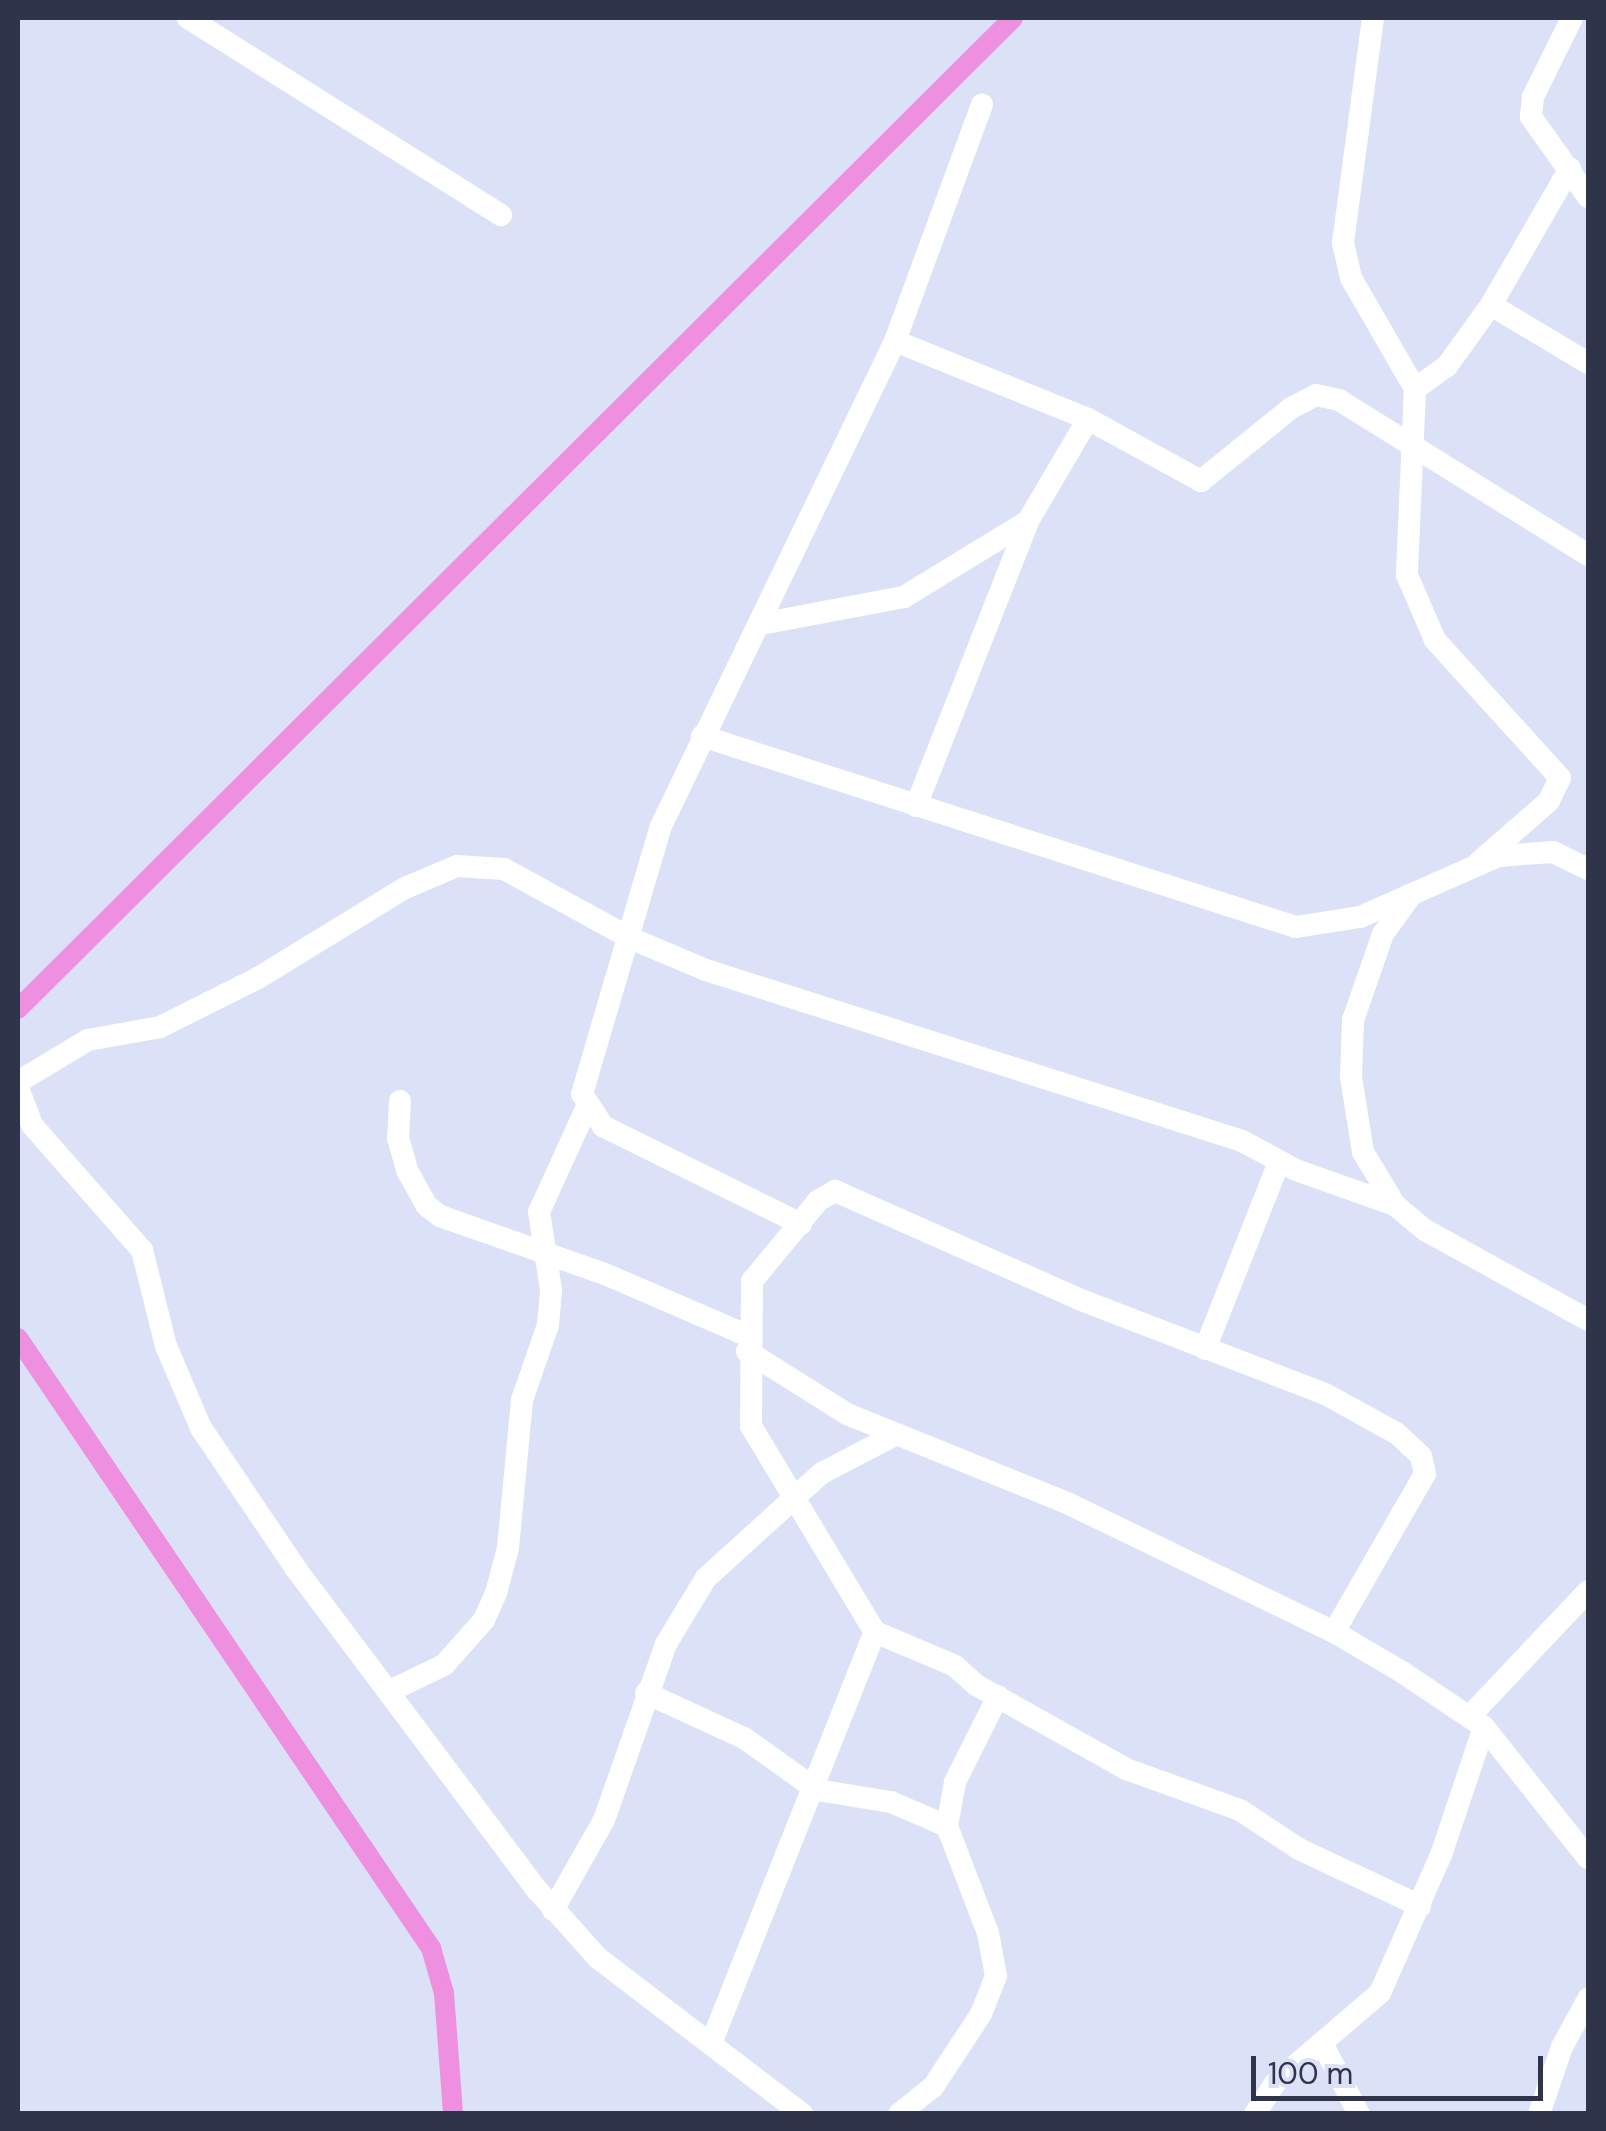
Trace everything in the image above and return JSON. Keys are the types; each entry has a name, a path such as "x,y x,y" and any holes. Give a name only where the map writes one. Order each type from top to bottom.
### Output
{"street":[{"path":"188,18 501,215"},
{"path":"1373,18 1343,243 1351,278 1414,389 1416,446 1406,575 1436,640 1560,778 1548,801 1478,863"},
{"path":"1572,18 1533,97 1531,117 1588,197"},
{"path":"801,1224 603,1126 586,1108 582,1094 661,826 896,340 982,104"},
{"path":"1414,389 1447,366 1491,305 1570,168"},
{"path":"1491,305 1588,363"},
{"path":"896,340 1088,419 1201,481 1316,395 1339,400 1588,554"},
{"path":"916,806 1028,521 1088,419"},
{"path":"761,624 904,596 1028,521"},
{"path":"702,736 1296,927 1360,917 1478,863 1531,850 1553,852 1588,869"},
{"path":"802,2114 712,2041 598,1958 553,1910 392,1690 296,1570 201,1428 166,1346 142,1250 32,1125 18,1085 88,1040 160,1027 258,978 405,888 457,866 504,869 630,938 775,994 908,1030 1242,1141 1279,1162 1395,1204 1464,1254 1588,1320"},
{"path":"1395,1204 1363,1152 1350,1076 1352,1039 1364,980 1383,934 1410,897"},
{"path":"400,1100 398,1138 426,1205 747,1343 785,1381 893,1436 1067,1504 1334,1632 1476,1722 1564,1823 1588,1858"},
{"path":"392,1690 428,1676 454,1656 484,1620 496,1593 508,1548 522,1400 548,1325 548,1255 539,1212 586,1108"},
{"path":"1205,1349 1279,1162"},
{"path":"1334,1632 1425,1474 1420,1456 1396,1433 1325,1394 1205,1349 835,1192 801,1224 752,1282 747,1343 751,1426 876,1632 954,1666 1126,1770 1240,1810 1299,1848 1420,1906"},
{"path":"553,1910 604,1820 646,1693 706,1578 822,1473 893,1436"},
{"path":"1255,2114 1276,2082 1380,1992 1420,1906 1476,1722 1588,1591"},
{"path":"712,2041 817,1790 876,1632"},
{"path":"646,1693 744,1738 817,1790 891,1802 947,1826"},
{"path":"899,2114 933,2087 981,2014 996,1976 988,1934 947,1826 955,1782 998,1696"},
{"path":"1564,1823 1588,1822"},
{"path":"1539,2114 1562,2047 1588,1999"},
{"path":"1322,2043 1360,2114"}],"waterway":[{"path":"18,1009 1013,18"},
{"path":"18,1338 431,1948 444,1993 453,2114"}]}
